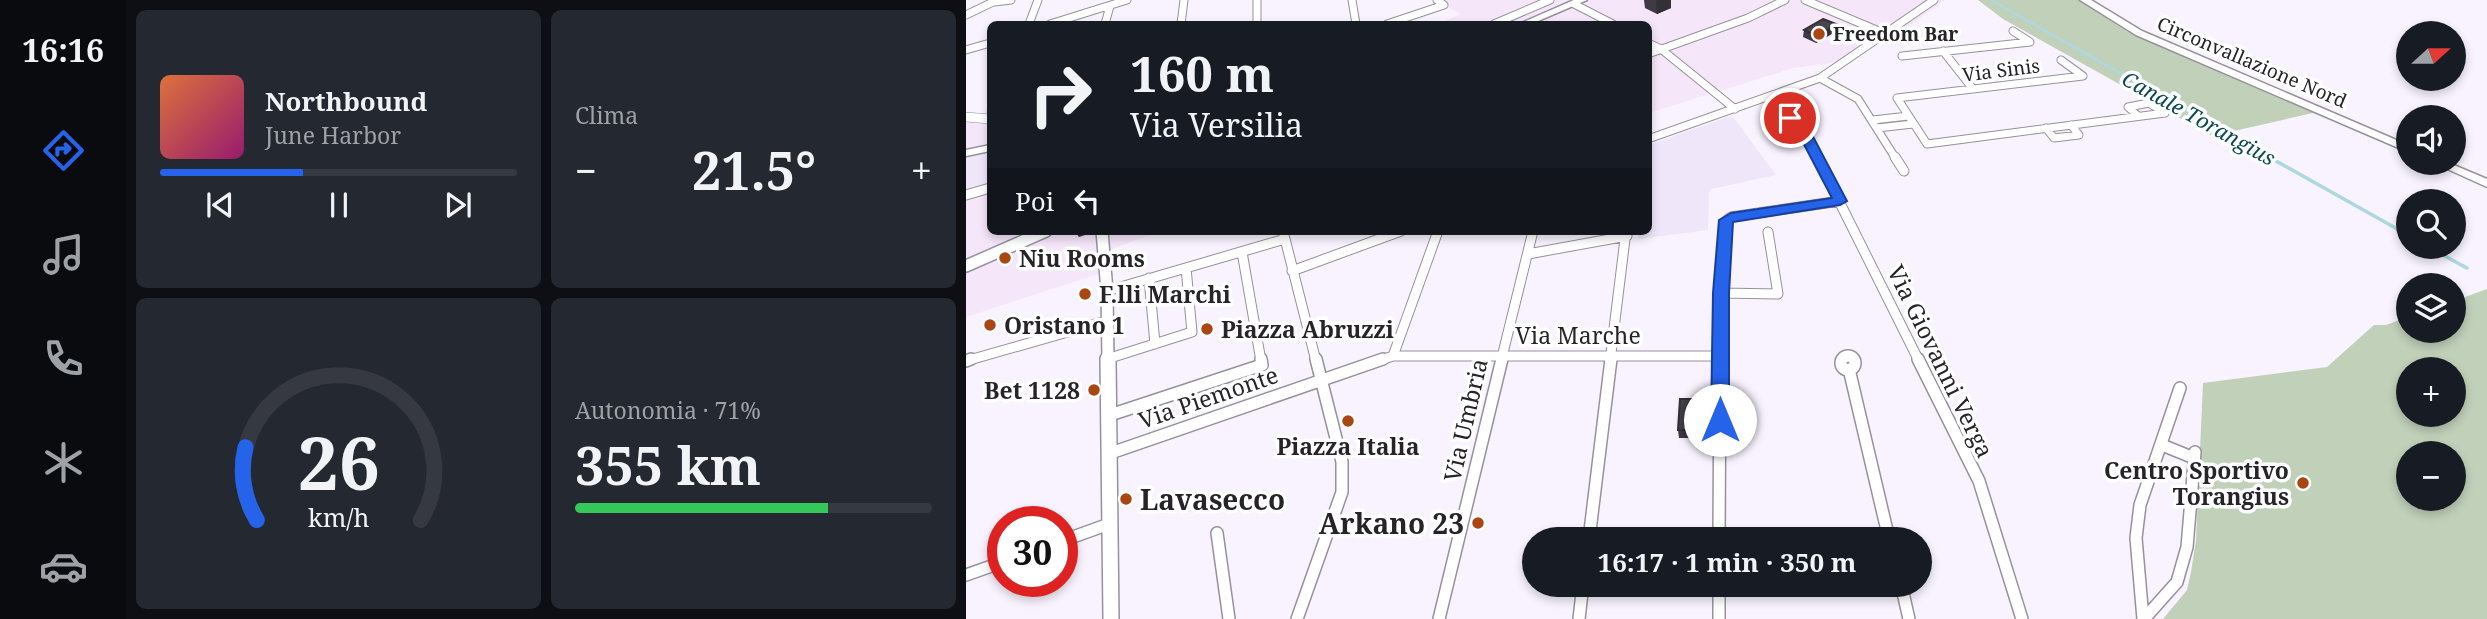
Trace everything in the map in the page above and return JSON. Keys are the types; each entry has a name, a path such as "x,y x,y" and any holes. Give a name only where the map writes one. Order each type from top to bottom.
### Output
{"main road":[{"name":"Circonvallazione Nord","path":"2085,0 2120,23 2150,37 2396,144"},
{"path":"1523,21 1575,1"},
{"path":"1531,21 1575,1"},
{"path":"966,153 987,149"},
{"path":"2466,174 2487,183"}],"street":[{"path":"966,15 995,1 1011,0"},
{"path":"1030,21 1038,0"},
{"path":"1060,21 1127,0"},
{"path":"1181,21 1184,0"},
{"path":"1257,0 1257,21"},
{"path":"1352,0 1356,21"},
{"path":"1501,21 1550,0"},
{"path":"1652,53 1748,19 1785,0"},
{"path":"1805,0 1886,34"},
{"path":"1652,138 1820,78 1934,0"},
{"path":"1575,1 1609,21"},
{"path":"1395,21 1440,3"},
{"path":"1106,21 1110,6"},
{"path":"1902,56 2030,41 2013,31"},
{"path":"966,51 987,44"},
{"path":"1652,45 1735,109"},
{"path":"1943,51 1973,89"},
{"name":"Via Sinis","path":"1910,120 1897,98 2082,76 2061,60"},
{"path":"1820,78 1858,99 1904,170"},
{"path":"1875,124 1910,120 1927,144 2138,116"},
{"path":"966,117 987,118"},
{"path":"2046,128 2054,138 2079,135 2071,125"},
{"name":"Via Giovanni Verga","path":"1802,129 1979,481 2022,619"},
{"path":"966,195 987,189"},
{"path":"1719,527 1721,293 1727,219 1840,201"},
{"path":"1721,293 1778,293 1768,232"},
{"path":"966,266 1037,235"},
{"path":"1102,235 1107,291 1111,619"},
{"path":"1107,291 1242,251 1284,235 1342,461 1343,478 1342,492 1297,619"},
{"path":"1292,271 1390,235"},
{"path":"1321,379 1393,356 1437,235"},
{"name":"Via Umbria","path":"1439,619 1532,235"},
{"path":"1528,254 1621,235"},
{"path":"1590,527 1626,235"},
{"path":"1107,416 1262,365 1242,251"},
{"path":"1107,359 1192,332 1186,268"},
{"path":"1149,278 1155,344"},
{"path":"966,361 1106,321"},
{"name":"Via Marche","path":"1393,356 1720,356"},
{"path":"1849,369 1886,527"},
{"name":"Via Piemonte","path":"1108,454 1321,379"},
{"path":"2143,619 2136,538 2140,505 2180,388"},
{"path":"2143,619 2177,582 2188,547 2194,455 2162,445"},
{"path":"1078,535 1109,524"},
{"path":"1217,533 1229,619"},
{"path":"966,575 987,568"},
{"path":"1578,619 1581,597"},
{"path":"1719,597 1719,619"},
{"path":"1904,597 1909,619"}],"shaded area":[{"path":"1435,0 1945,0 1895,36 1840,62 1793,68 1652,112 1652,21 1445,21 1461,14"},
{"path":"987,108 987,235 1150,235 1109,250 1101,273 966,317 966,112 985,114"},
{"path":"1728,117 1734,118 1776,175 1711,189 1708,230 1638,239 1638,235 1652,235 1652,144"},
{"path":"987,153 987,186 966,191 966,157"}],"green space":[{"path":"1978,0 2079,0 2128,32 2317,112 2212,136 2003,19"},
{"name":"Centro Sportivo Torangius","path":"2487,289 2487,619 2163,619 2187,590 2191,572 2196,540 2203,383 2327,367 2374,325 2396,321 2396,343 2466,343 2466,297"}],"building":[{"path":"1823,19 1836,24 1817,36 1804,30"},
{"path":"1680,399 1702,399 1702,430 1678,430"}],"waterway":[{"name":"Canale Torangius","path":"1991,0 2272,159"},
{"name":"Canale Torangius","path":"2269,157 2396,228"},
{"name":"Canale Torangius","path":"2450,259 2467,268"}],"place":[{"name":"Freedom Bar","path":"1819,34"},
{"name":"Niu Rooms","path":"1005,258"},
{"name":"F.lli Marchi","path":"1085,294"},
{"name":"Oristano 1","path":"990,325"},
{"name":"Piazza Abruzzi","path":"1207,329"},
{"name":"Bet 1128","path":"1094,390"},
{"name":"Piazza Italia","path":"1348,421"},
{"name":"Centro Sportivo Torangius","path":"2303,483"},
{"name":"Lavasecco","path":"1126,499"},
{"name":"Arkano 23","path":"1478,523"}],"route":[{"path":"1720,420 1721,293 1726,220 1731,217 1840,201 1802,129 1790,125 1790,118"}]}
